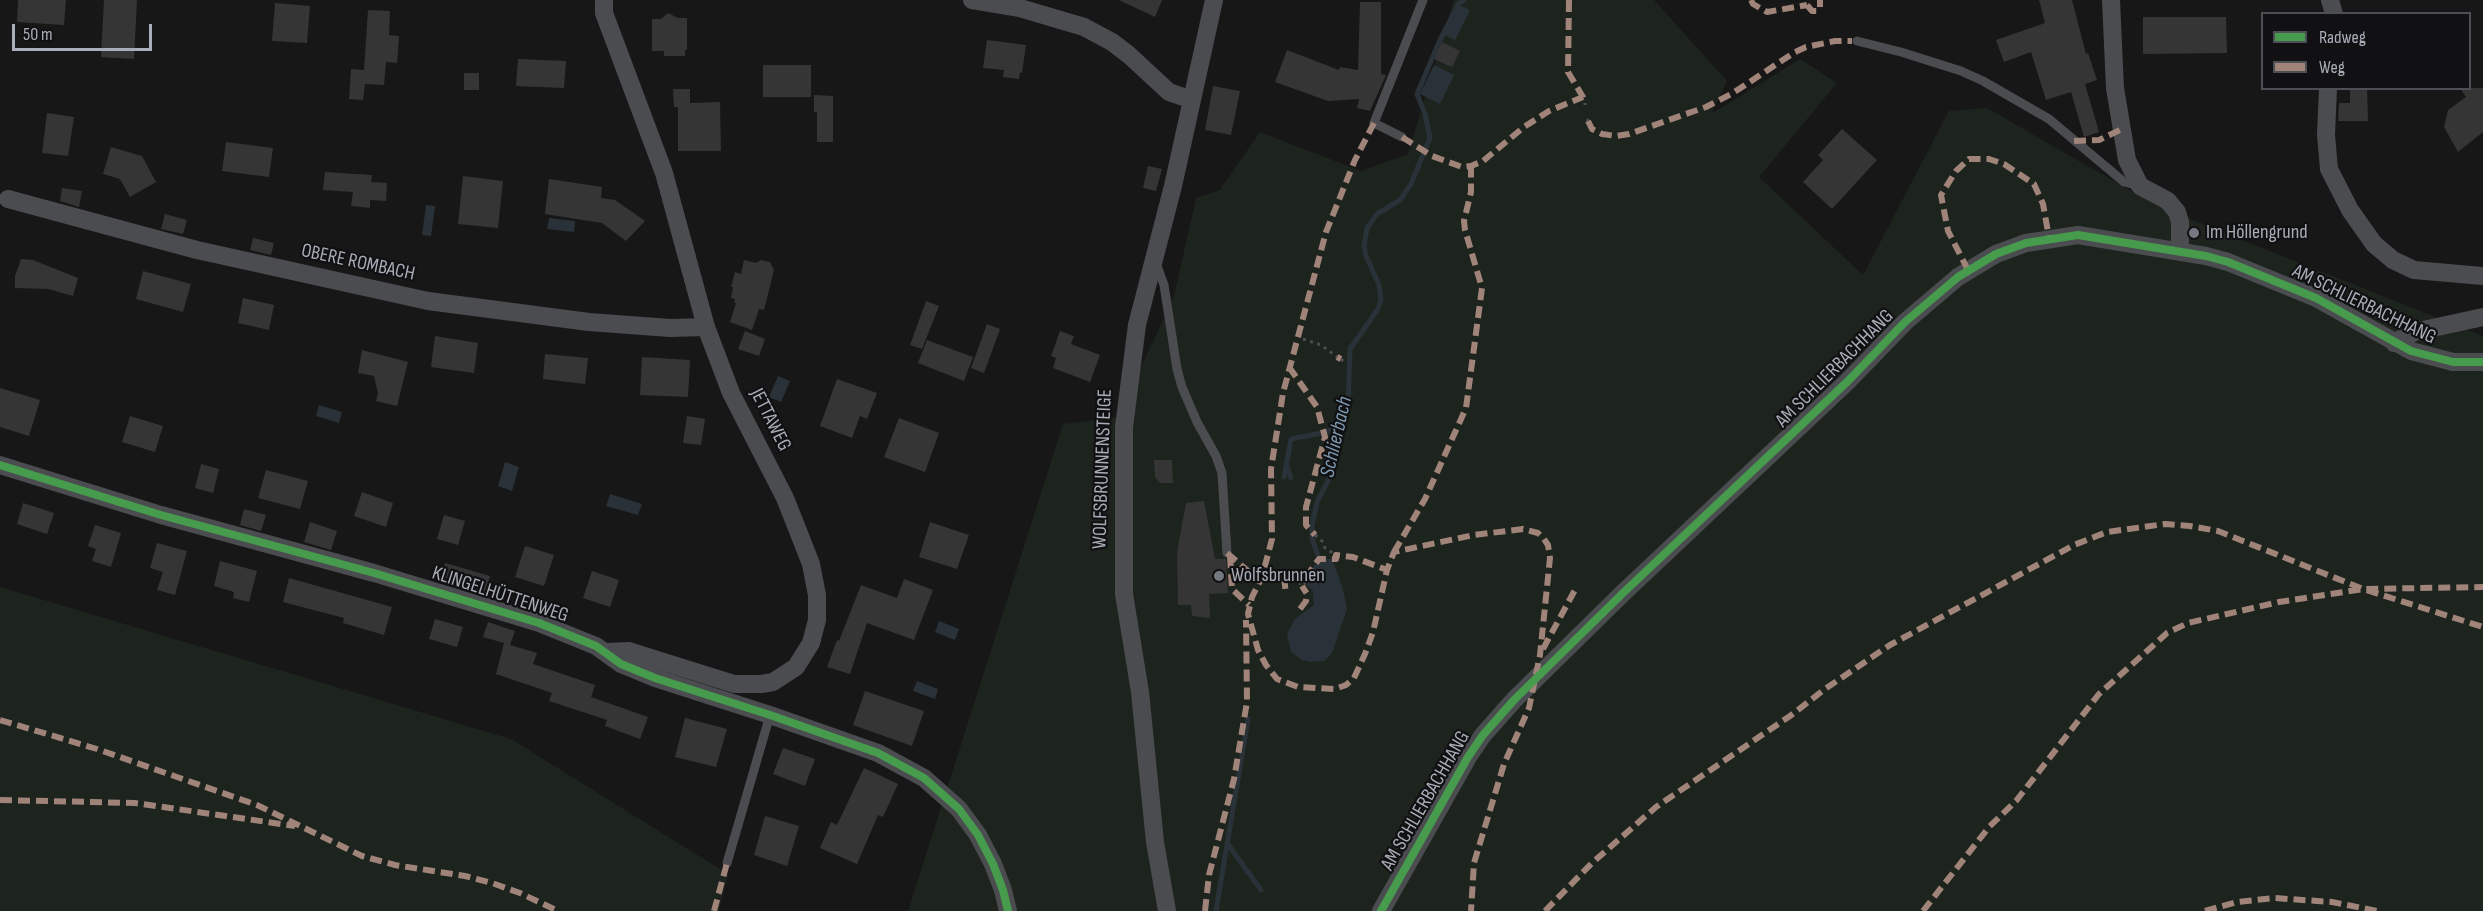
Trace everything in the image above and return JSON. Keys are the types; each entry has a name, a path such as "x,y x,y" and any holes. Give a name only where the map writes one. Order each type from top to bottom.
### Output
{"street":[{"name":"JETTAWEG","path":"604,0 604,13 663,173 706,327 731,393 785,498 811,564 817,595 815,631 804,656 784,676 761,684 734,684 629,651 606,652"},
{"path":"972,0 1020,8 1084,27 1120,48 1169,92 1191,100"},
{"name":"WOLFSBRUNNENSTEIGE","path":"1167,911 1155,842 1144,721 1125,604 1122,566 1123,446 1126,400 1137,325 1214,0"},
{"path":"2111,0 2116,98 2127,160 2140,186 2168,201 2179,214 2180,252"},
{"path":"2328,90 2326,152 2329,169 2350,210 2368,237 2393,260 2414,270 2483,276"},
{"name":"OBERE ROMBACH","path":"8,199 197,250 428,301 589,322 670,328 706,327"},
{"name":"AM SCHLIERBACHHANG","path":"1381,911 1468,757 1494,721 1623,593 1942,290 1996,254 2026,243 2049,238 2089,236 2228,262 2334,307 2394,343 2422,355 2442,360 2483,362"},
{"path":"2394,343 2414,332 2483,317"},
{"name":"KLINGELHÜTTENWEG","path":"0,465 539,623 596,646 621,664 655,678 878,753 916,772 940,790 959,809 978,835 999,877 1008,911"}],"lane":[{"path":"1402,137 1374,123 1423,0"},
{"path":"1860,30 1859,41 1961,71 1992,86 2049,119 2124,182 2140,186"},
{"path":"1154,258 1164,285 1182,387 1220,465 1227,553"},
{"path":"727,863 770,715"}],"path":[{"path":"1303,339 1321,345 1341,359"},
{"path":"1315,535 1323,542 1325,548 1336,555"},
{"path":"1248,571 1266,571 1274,576"},
{"path":"1294,578 1302,584 1308,579"}],"shaded area":[{"path":"1454,0 1654,0 1727,81 1711,114 1800,59 1837,83 1759,177 1863,275 1949,111 1987,108 2157,206 2483,336 2483,911 908,911 1063,424 1118,417 1174,296 1196,198 1220,190 1260,132 1361,171 1408,154"},
{"path":"1459,5 1470,10 1455,40 1445,35"},
{"path":"1434,65 1454,75 1440,104 1420,94"},
{"path":"426,205 435,206 431,236 422,235"},
{"path":"549,218 575,221 574,232 547,229"},
{"path":"778,376 790,381 781,402 769,397"},
{"path":"319,405 342,412 339,423 316,416"},
{"path":"505,462 519,467 512,491 498,486"},
{"path":"610,494 642,504 638,515 606,506"},
{"name":"Wolfsbrunnen","path":"1319,559 1332,559 1343,589 1347,609 1332,653 1324,661 1310,662 1302,660 1291,652 1287,634 1295,619 1314,605 1313,591 1306,585 1311,579 1311,570"},
{"path":"0,587 511,739 728,874 719,911 0,911"},
{"path":"939,621 959,629 955,640 935,632"},
{"path":"917,681 938,689 935,699 913,691"}],"building":[{"path":"18,0 66,0 64,25 17,22"},
{"path":"104,0 137,0 134,59 101,57"},
{"path":"1119,0 1162,0 1155,17"},
{"path":"2039,0 2072,0 2086,54 2088,53 2097,80 2085,84 2099,132 2084,137 2071,92 2046,100 2031,52 2004,62 1996,40 2045,23"},
{"path":"1360,2 1381,2 1381,74 1386,75 1370,111 1357,108 1359,99 1328,101 1275,82 1287,50 1339,70 1340,67 1358,70"},
{"path":"275,3 310,6 307,43 272,41"},
{"path":"368,10 390,11 389,35 399,36 397,63 386,62 384,85 365,84 363,100 349,99 351,69 364,70"},
{"path":"668,13 678,18 687,18 685,56 664,56 664,51 652,51 652,19 661,19"},
{"path":"2143,17 2226,17 2227,53 2143,54"},
{"path":"987,40 1026,45 1019,79 1003,77 1004,70 983,68"},
{"path":"1442,42 1460,51 1452,67 1434,59"},
{"path":"518,59 566,61 564,88 516,86"},
{"path":"763,65 811,65 811,97 763,97"},
{"path":"464,73 479,73 479,90 464,90"},
{"path":"1213,86 1240,91 1231,135 1205,130"},
{"path":"2483,88 2483,132 2458,152 2444,127 2448,110 2466,97 2461,90"},
{"path":"673,89 690,89 690,103 720,102 721,151 678,151 678,107 674,107"},
{"path":"2350,90 2367,90 2368,121 2338,121 2339,103 2350,103"},
{"path":"814,95 833,96 833,142 817,142 817,112 814,112"},
{"path":"47,113 74,117 68,156 42,153"},
{"path":"1842,129 1877,160 1832,209 1803,182 1823,160 1818,155"},
{"path":"226,142 273,148 269,177 222,171"},
{"path":"111,147 142,156 156,182 130,197 120,179 103,174"},
{"path":"1148,166 1162,169 1156,191 1143,188"},
{"path":"325,172 372,175 371,182 387,183 386,201 370,200 370,208 351,206 353,192 323,190"},
{"path":"463,176 503,181 498,228 458,224"},
{"path":"549,179 602,187 601,198 615,200 645,221 626,241 602,223 545,214"},
{"path":"62,188 82,191 79,207 60,201"},
{"path":"165,214 187,220 183,234 161,229"},
{"path":"253,238 274,243 271,255 250,250"},
{"path":"21,259 33,260 78,278 73,296 48,289 15,288 15,276"},
{"path":"744,260 756,263 761,260 770,262 774,270 764,310 759,309 752,330 730,322 736,303 734,303 735,299 731,298 733,287 731,287 735,272 741,274"},
{"path":"143,271 191,284 183,312 136,299"},
{"path":"243,298 274,305 269,330 238,323"},
{"path":"926,301 939,306 922,349 910,345"},
{"path":"987,324 1000,329 984,373 971,368"},
{"path":"745,331 765,339 759,356 738,349"},
{"path":"1060,331 1074,336 1071,344 1100,355 1090,382 1053,368 1056,358 1051,356"},
{"path":"435,336 478,343 474,373 431,367"},
{"path":"927,340 973,357 964,381 918,363"},
{"path":"362,350 408,362 397,406 376,401 378,393 374,376 358,373"},
{"path":"545,354 588,358 585,384 543,379"},
{"path":"642,357 690,360 688,397 640,395"},
{"path":"837,379 877,393 867,419 860,416 852,438 820,426"},
{"path":"0,388 40,400 29,436 0,427"},
{"path":"130,416 163,426 155,452 122,442"},
{"path":"687,416 705,419 701,445 683,443"},
{"path":"899,418 939,433 925,472 884,457"},
{"path":"1154,460 1172,460 1173,483 1160,483 1155,477"},
{"path":"201,464 219,469 213,493 195,488"},
{"path":"266,470 308,481 300,509 258,498"},
{"path":"362,492 393,503 386,527 354,516"},
{"path":"1204,501 1215,559 1226,559 1228,593 1209,594 1210,618 1192,616 1191,605 1178,605 1177,552 1186,503"},
{"path":"23,503 54,513 47,534 17,524"},
{"path":"244,509 266,515 261,531 240,525"},
{"path":"444,515 465,521 458,545 437,539"},
{"path":"310,522 337,531 331,550 304,542"},
{"path":"930,522 969,535 957,569 919,557"},
{"path":"95,525 121,533 111,567 92,561 96,549 88,546"},
{"path":"157,543 187,551 175,595 157,590 163,572 150,568"},
{"path":"525,546 554,555 544,586 515,577"},
{"path":"220,561 257,571 249,602 233,598 234,592 214,586"},
{"path":"445,563 490,576 485,593 465,587 466,584 441,577"},
{"path":"592,571 619,580 610,607 583,598"},
{"path":"289,578 392,607 384,635 343,623 344,618 283,602"},
{"path":"904,579 933,590 914,640 867,623 850,674 827,667 861,585 897,598"},
{"path":"435,619 463,627 457,647 429,639"},
{"path":"488,622 515,631 510,645 537,653 533,664 595,685 591,697 648,717 640,739 605,726 607,720 549,701 552,693 496,674 504,643 483,637"},
{"path":"865,691 924,711 912,746 853,725"},
{"path":"685,718 727,729 716,767 675,757"},
{"path":"783,748 815,759 805,786 773,774"},
{"path":"864,768 898,784 883,817 878,815 857,864 820,848 831,822 837,825"},
{"path":"765,816 799,826 787,866 754,855"}],"waterway":[{"name":"Schlierbach","path":"1319,559 1312,539 1312,526 1317,502 1331,475 1339,428 1348,407 1350,349 1378,309 1381,300 1379,285 1364,246 1367,228 1377,214 1400,200 1411,184 1430,138 1425,114 1417,94 1440,40 1459,3 1464,0"},
{"path":"1284,477 1291,439 1327,432 1339,425"},
{"path":"1287,466 1291,478"},
{"path":"1216,911 1248,719"},
{"path":"1227,843 1261,890"}],"marked path":[{"path":"1569,0 1568,72 1585,103"},
{"path":"1751,0 1753,4 1767,12 1807,5"},
{"path":"1807,5 1812,11 1817,11 1820,8 1820,0"},
{"path":"1588,121 1592,129 1602,134 1616,136 1629,134 1706,107 1733,93 1806,47 1835,41 1852,41"},
{"path":"1402,137 1432,156 1462,167 1471,166 1483,161 1524,127 1549,111 1583,97"},
{"path":"1374,123 1355,160 1326,232 1283,393 1271,469 1272,539 1262,577 1252,597 1248,614 1258,650 1277,679 1298,687 1335,689 1346,685 1354,678 1365,654 1373,632 1387,570 1394,552 1474,535 1523,529 1538,533 1544,539 1548,545 1550,558 1540,655 1529,708 1504,764 1474,863 1471,911"},
{"path":"2074,141 2099,140 2122,129"},
{"path":"1968,270 1948,231 1941,195 1956,171 1969,159 1989,159 2004,164 2034,184 2043,204 2049,238"},
{"path":"1394,552 1425,499 1466,408 1482,288 1464,221 1471,192 1471,166"},
{"path":"1337,357 1341,359"},
{"path":"1289,367 1317,407 1325,437 1306,507 1306,525 1315,535"},
{"path":"1545,911 1592,863 1656,807 1890,645 2074,545 2107,532 2165,524 2218,531 2363,589 2483,627"},
{"path":"1227,553 1248,571"},
{"path":"1308,579 1319,559 1336,559 1336,555 1353,557 1387,570"},
{"path":"1230,556 1232,589 1249,605"},
{"path":"1274,576 1294,578"},
{"path":"1284,577 1286,594"},
{"path":"1300,609 1306,601 1307,594 1302,586"},
{"path":"1923,911 1989,827 2016,801 2099,694 2167,633 2188,623 2279,602 2363,589 2483,587"},
{"path":"1543,649 1576,588"},
{"path":"1205,911 1209,875 1234,779 1247,702 1246,620"},
{"path":"0,720 97,749 257,805 362,856 395,865 465,876 492,883 558,911"},
{"path":"0,800 135,803 295,826"},
{"path":"714,911 727,863"},
{"path":"2205,911 2237,902 2274,898 2332,902 2377,911"}],"cycle path":[{"path":"1381,911 1468,757 1483,735 1514,700 1623,593 1848,381 1905,322 1958,277 1996,254 2026,243 2078,235 2206,256 2228,262 2316,298 2411,351 2453,362 2483,362"},
{"path":"0,465 161,515 374,573 539,623 596,646 621,664 655,678 878,753 924,778 959,809 978,835 993,864 1008,911"}],"place":[{"name":"Im Höllengrund","path":"2194,233"},
{"name":"Wolfsbrunnen","path":"1219,576"}]}
